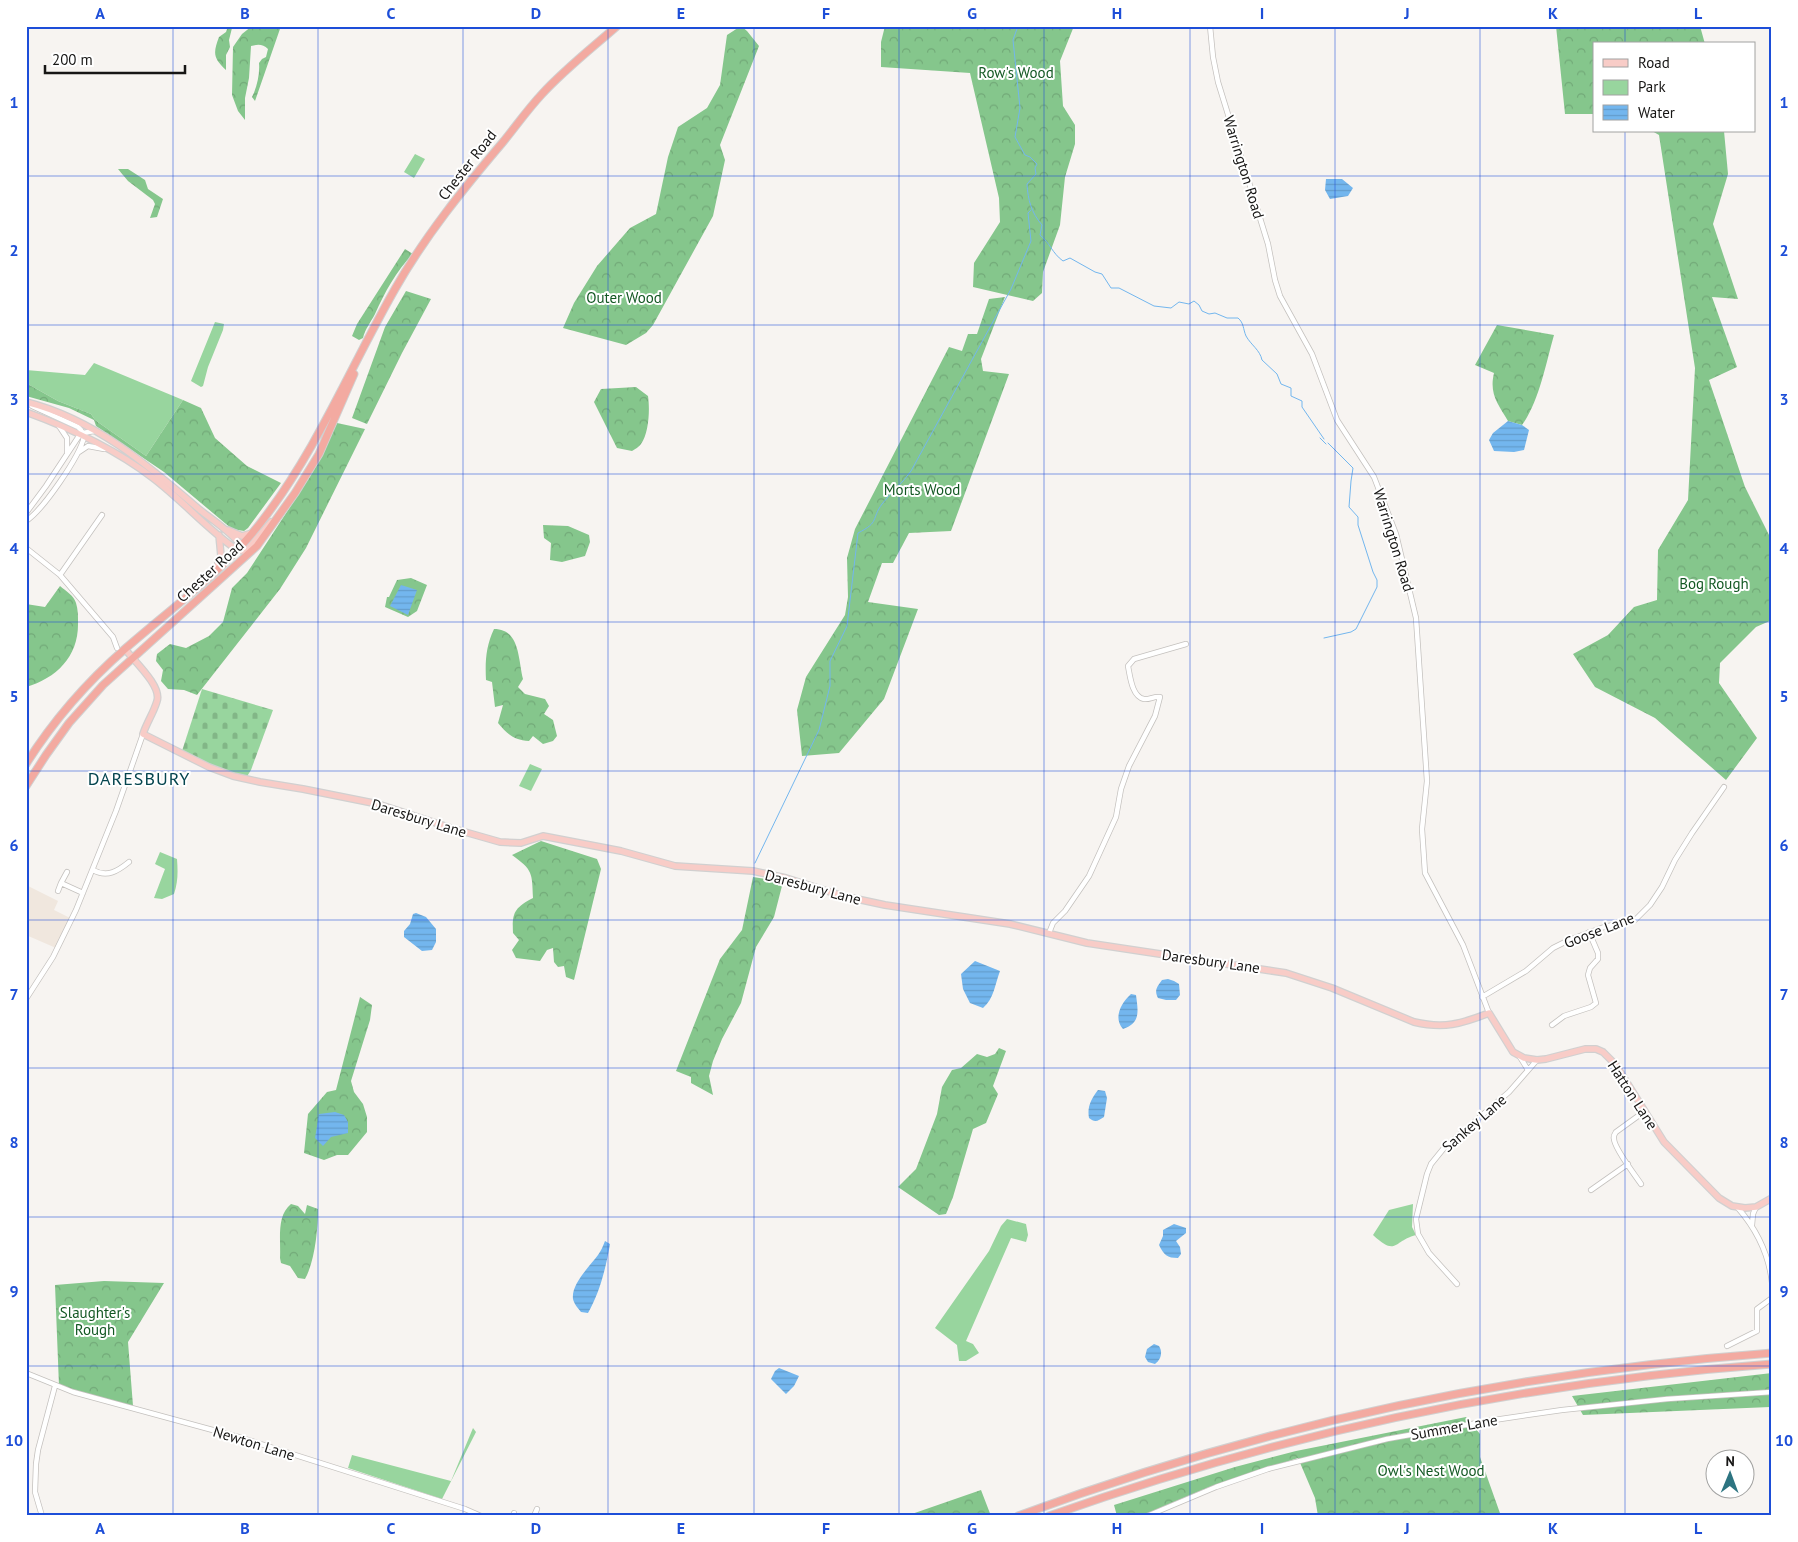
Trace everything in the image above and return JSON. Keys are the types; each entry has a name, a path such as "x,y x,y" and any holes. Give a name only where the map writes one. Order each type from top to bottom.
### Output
{"highway":[{"name":"Chester Road","path":"26,764 68,706 94,677 241,549 276,503 308,454 396,286 470,181 542,93 617,26"},
{"name":"Chester Road","path":"26,786 69,723 103,685 239,563 270,530 319,454 366,343"},
{"path":"1018,1516 1102,1486 1182,1461 1361,1414 1557,1377 1673,1362 1772,1353"},
{"path":"1049,1516 1134,1487 1218,1462 1388,1419 1506,1396 1568,1387 1693,1371 1772,1364"}],"main road":[{"path":"26,402 66,415 95,431 149,466 219,526 241,549"},
{"path":"26,412 82,435 139,468 219,535 241,549 248,549 276,518"},
{"path":"219,526 240,535 245,536 253,533"},
{"path":"210,577 221,560 222,549 219,535"},
{"path":"239,563 241,549"},
{"path":"125,649 155,686 158,694 143,734"},
{"name":"Daresbury Lane","path":"143,734 209,767 233,776 378,804 500,842 521,843 543,836 621,851 675,866 753,871 786,878 843,896 885,905 994,921 1079,942 1286,973 1339,991 1407,1020 1428,1025 1448,1026 1489,1013"},
{"path":"1489,1013 1509,1046 1519,1056"},
{"name":"Hatton Lane","path":"1519,1056 1537,1060 1585,1049 1596,1049 1603,1052 1616,1065 1664,1142 1719,1198 1738,1208"},
{"path":"1738,1208 1756,1207 1772,1198"}],"street":[{"name":"Warrington Road","path":"1210,26 1218,82 1268,244 1280,296 1312,354 1337,420 1374,477 1396,534 1416,618 1427,781 1422,829 1425,873 1463,945 1489,1013"},
{"path":"26,402 78,427 82,435 76,454 53,490 35,515 26,522"},
{"path":"57,424 65,434 68,444 67,454"},
{"path":"26,513 82,435 95,431"},
{"path":"76,454 88,446 106,449"},
{"path":"60,575 102,515"},
{"path":"95,525 101,529"},
{"path":"26,548 60,575 114,637 117,648"},
{"path":"1049,934 1053,923 1065,911 1089,876 1116,817 1121,789 1128,766 1155,716 1160,697 1146,700 1140,698 1136,693 1128,666 1134,659 1186,644"},
{"path":"26,999 58,949 83,893 124,789 143,734"},
{"name":"Goose Lane","path":"1482,997 1526,971 1553,948 1589,932 1634,920 1650,905 1662,887 1675,860 1724,787"},
{"path":"93,870 101,873 114,873 129,862"},
{"path":"58,891 67,872"},
{"path":"62,883 83,893"},
{"path":"1552,1025 1564,1016 1591,1007 1596,1003 1588,975 1590,968 1598,958 1598,952 1589,932"},
{"path":"1519,1056 1528,1070"},
{"name":"Sankey Lane","path":"1457,1284 1429,1253 1418,1234 1416,1219 1427,1174 1431,1164 1444,1148 1509,1092 1537,1060"},
{"path":"1641,1184 1617,1148 1614,1136 1616,1132 1645,1112"},
{"path":"1591,1190 1628,1164"},
{"path":"1752,1225 1756,1207"},
{"path":"1738,1208 1752,1225 1766,1254 1772,1283"},
{"path":"1727,1346 1757,1331 1757,1309 1772,1298"},
{"name":"Newton Lane","path":"26,1373 55,1386 242,1438 465,1509 481,1516"},
{"path":"42,1516 35,1492 38,1450 55,1386"},
{"name":"Summer Lane","path":"1147,1516 1216,1487 1268,1469 1387,1440 1494,1420 1562,1410 1667,1399 1772,1392"},
{"path":"534,1516 537,1509"}],"shaded area":[{"path":"26,885 58,901 54,910 70,918 56,948 26,935"}],"green space":[{"path":"228,26 232,28 229,40 230,47 226,55 226,70 216,59 215,51 219,37 226,32"},
{"path":"252,26 281,26 255,101 252,97 258,80 259,63 266,57 268,49 260,45 251,46 249,78 245,98 245,120 238,111 232,95 233,47 242,34"},
{"name":"Outer Wood","path":"741,26 759,46 720,145 725,160 713,216 653,325 646,333 626,345 563,328 574,303 597,266 630,228 656,214 668,157 678,127 707,108 720,85 727,35"},
{"name":"Row's Wood","path":"885,26 1074,26 1060,61 1063,106 1075,125 1075,144 1065,177 1060,225 1043,272 1042,293 1033,301 973,287 974,263 1000,222 999,198 970,73 881,67 881,42"},
{"path":"1556,26 1700,26 1704,42 1593,42 1593,114 1565,114"},
{"name":"Bog Rough","path":"1654,132 1724,132 1728,174 1713,224 1738,299 1712,297 1737,367 1709,380 1745,487 1772,541 1772,620 1756,627 1720,663 1719,683 1757,738 1726,780 1655,718 1595,687 1573,654 1608,635 1634,607 1657,600 1658,550 1688,500 1695,368 1659,135"},
{"path":"415,154 425,159 414,178 404,172"},
{"path":"118,169 128,169 145,180 148,189 163,199 157,217 150,218 155,204 153,200 128,181"},
{"path":"405,249 413,254 391,282 363,338 359,340 352,336 357,324"},
{"path":"406,291 431,299 367,424 352,418 385,327"},
{"name":"Morts Wood","path":"1005,297 981,359 983,371 1009,374 951,531 909,533 893,563 882,563 868,602 918,609 884,699 839,753 802,756 797,710 806,677 845,615 848,597 847,558 855,529 949,347 962,351 968,334 977,334 989,299"},
{"path":"215,322 224,324 223,330 208,367 203,386 201,387 191,381"},
{"path":"1497,325 1554,335 1537,394 1522,425 1508,421 1498,404 1493,387 1494,373 1475,365"},
{"path":"94,363 183,400 146,456 95,420 91,414 58,401 26,383 26,370 85,375"},
{"path":"26,383 58,401 91,414 95,420 146,456 183,400 201,408 215,438 247,466 281,483 248,528 244,531 232,529 164,472 96,426 94,420 69,408 26,396"},
{"path":"636,387 648,396 649,414 644,439 632,451 617,448 594,402 601,389"},
{"path":"337,423 365,429 306,548 280,589 197,695 184,690 168,689 161,681 163,670 156,661 157,654 170,644 186,648 209,636 223,622 232,588 247,573 309,478"},
{"path":"543,525 568,526 589,535 590,542 585,556 562,562 550,560 551,543 544,538"},
{"path":"411,578 427,585 417,611 408,617 385,607 387,597 389,597 397,580"},
{"path":"60,586 72,596 77,605 78,622 75,645 64,664 56,671 47,678 26,687 26,604 45,607"},
{"path":"494,629 503,630 509,634 516,646 523,679 518,687 525,694 545,699 549,706 544,714 553,720 557,736 553,741 543,744 533,736 529,741 515,738 498,723 503,705 495,707 492,682 486,680 489,641"},
{"path":"202,689 273,710 251,770 246,778 206,763 182,751"},
{"path":"530,764 542,769 531,791 519,786"},
{"path":"541,841 597,859 601,869 574,980 566,977 564,966 558,967 554,962 553,948 547,950 540,961 516,958 512,950 519,940 513,933 514,916 518,908 533,898 530,873 512,855"},
{"path":"160,852 177,859 178,868 174,894 162,899 154,898 165,869 155,864"},
{"path":"753,877 783,882 774,917 756,947 741,1003 713,1061 709,1076 713,1095 691,1083 691,1077 676,1071 720,959 742,930"},
{"path":"360,997 372,1005 370,1020 351,1081 354,1092 363,1104 367,1117 367,1132 348,1155 337,1155 324,1160 304,1153 308,1114 327,1092 336,1090"},
{"path":"999,1048 1006,1051 993,1086 998,1094 986,1123 973,1129 953,1197 946,1214 939,1215 898,1187 916,1169 937,1114 942,1087 952,1070 961,1068 977,1054 987,1057 995,1054"},
{"path":"291,1204 298,1206 305,1214 307,1205 318,1209 314,1254 305,1279 298,1278 290,1266 281,1263 280,1258 281,1222 286,1209"},
{"path":"1413,1204 1412,1227 1416,1235 1395,1246 1391,1246 1381,1242 1373,1235 1389,1210"},
{"path":"1007,1219 1026,1224 1028,1235 1026,1242 1011,1238 966,1341 973,1344 979,1353 966,1361 959,1361 957,1345 935,1328 989,1251 1001,1226"},
{"name":"Slaughter's Rough","path":"104,1281 164,1283 128,1342 133,1406 59,1386 55,1285"},
{"path":"1772,1373 1770,1407 1583,1415 1572,1396"},
{"name":"Owl's Nest Wood","path":"1466,1417 1480,1434 1480,1457 1501,1516 1318,1516 1315,1498 1298,1458 1207,1488 1141,1516 1117,1516 1114,1505 1235,1467 1296,1451"},
{"path":"473,1428 476,1432 442,1499 348,1468 352,1455 451,1481"},
{"path":"981,1490 991,1516 906,1516"}],"water":[{"path":"1326,179 1342,179 1353,188 1348,196 1330,199 1325,190"},
{"path":"1508,421 1522,425 1529,430 1524,450 1514,452 1494,451 1489,440 1493,433"},
{"path":"401,585 417,590 408,615 390,606"},
{"path":"416,913 426,917 436,929 436,942 432,950 422,951 404,937 404,931 410,924 413,914"},
{"path":"975,961 1000,971 992,996 983,1008 970,1003 963,989 961,974"},
{"path":"1168,979 1179,984 1180,995 1176,1000 1158,998 1156,991 1159,985 1162,980"},
{"path":"1131,994 1136,995 1137,1016 1133,1023 1123,1029 1118,1015 1121,1006"},
{"path":"1098,1090 1105,1091 1107,1098 1104,1117 1095,1121 1089,1118 1089,1107"},
{"path":"335,1112 344,1115 348,1122 348,1133 331,1137 323,1146 315,1138 319,1114"},
{"path":"1174,1224 1186,1228 1186,1233 1176,1241 1180,1247 1181,1254 1178,1258 1166,1255 1159,1245 1163,1236 1163,1230"},
{"path":"605,1241 610,1244 599,1288 588,1313 581,1312 573,1299 575,1287 599,1253"},
{"path":"1154,1344 1159,1346 1161,1353 1159,1360 1155,1364 1148,1362 1145,1357 1147,1349"},
{"path":"779,1368 799,1376 794,1386 786,1394 771,1379"}],"waterway":[{"path":"1018,26 1013,40 1020,108 1015,137 1025,155 1037,164 1035,168 1036,174 1027,184 1031,206 1042,225 1040,235 1063,261 1070,258 1102,274 1111,288 1119,288 1154,306 1171,308 1179,302 1189,304 1194,301 1202,311 1209,314 1215,313 1227,318 1238,318 1246,336 1262,360 1277,374 1281,384 1291,388 1291,396 1302,401 1302,407 1324,439"},
{"path":"755,863 819,730 830,686 830,661 847,626 858,533 872,523 882,504 911,471 1011,289 1031,241 1028,213 1031,210"},
{"path":"1320,438 1326,444"},
{"path":"1324,638 1351,632 1356,629 1377,587 1377,580 1358,525 1358,517 1349,507 1353,468 1328,443"}],"district":[{"name":"DARESBURY","path":"139,778"}]}
